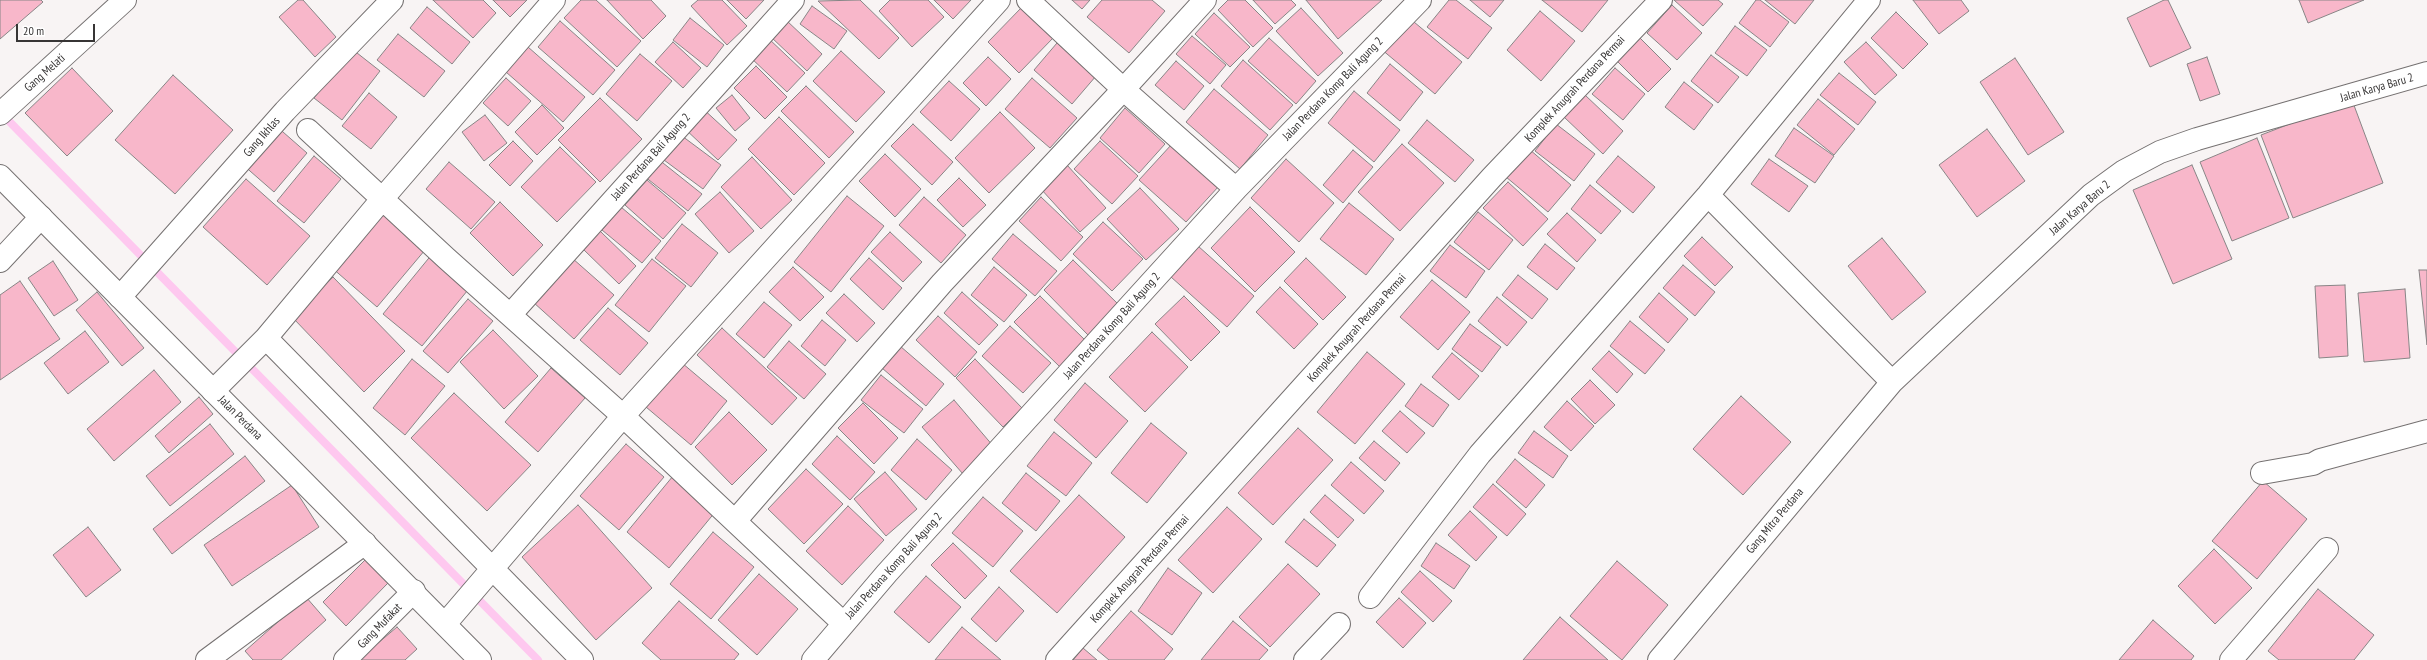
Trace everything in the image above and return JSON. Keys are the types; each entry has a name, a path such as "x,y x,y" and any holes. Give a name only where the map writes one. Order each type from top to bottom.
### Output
{"street":[{"name":"Gang Melati","path":"5,110 125,0"},
{"name":"Gang Ikhlas","path":"120,297 138,279 285,111 392,0"},
{"path":"220,384 263,341 383,198 554,0"},
{"name":"Jalan Perdana Bali Agung 2","path":"511,314 793,0"},
{"path":"449,621 490,575 623,416 999,0"},
{"path":"1028,0 1123,89 1236,189"},
{"path":"735,521 942,283 1205,0"},
{"name":"Jalan Perdana Komp Bali Agung 2","path":"813,660 843,623 1236,189 1420,0"},
{"name":"Komplek Anugrah Perdana Permai","path":"1057,660 1492,177 1661,0"},
{"path":"1370,597 1480,454 1708,195 1869,0"},
{"name":"Jalan Karya Baru 2","path":"1892,382 2091,195 2124,171 2160,152 2197,138 2427,74"},
{"path":"308,130 446,258 511,314 623,416 843,623"},
{"name":"Jalan Perdana","path":"0,176 120,297 220,384 365,543 414,591 449,621 480,660"},
{"path":"1708,195 1892,382"},
{"path":"0,261 41,216"},
{"path":"263,341 490,575 582,660"},
{"name":"Gang Mitra Perdana","path":"1659,660 1892,382"},
{"path":"2262,473 2313,464 2320,460 2427,431"},
{"path":"207,660 365,543"},
{"path":"2231,660 2328,549"},
{"name":"Gang Mufakat","path":"345,660 414,591"},
{"path":"1305,660 1339,624"}],"building":[{"path":"0,0 41,0 43,2 0,39"},
{"path":"298,0 303,0 336,37 315,57 279,17"},
{"path":"433,0 483,0 496,13 473,38"},
{"path":"493,0 527,0 510,17"},
{"path":"581,0 596,0 641,41 617,67 564,18"},
{"path":"607,0 651,0 666,16 643,39"},
{"path":"698,0 722,0 747,26 727,45 691,6"},
{"path":"727,0 764,0 746,19"},
{"path":"860,0 899,38 879,59 818,1"},
{"path":"890,0 928,0 944,17 912,47 879,11"},
{"path":"934,0 971,0 953,19"},
{"path":"1072,0 1090,0 1082,9"},
{"path":"1102,0 1152,0 1165,11 1129,53 1087,17"},
{"path":"1228,0 1245,0 1273,28 1253,47 1218,10"},
{"path":"1253,0 1291,0 1296,5 1275,24"},
{"path":"1306,0 1382,0 1338,39"},
{"path":"1449,0 1456,0 1492,28 1468,59 1427,27"},
{"path":"1470,0 1504,0 1490,17"},
{"path":"1542,0 1608,0 1582,32"},
{"path":"1674,0 1718,0 1723,4 1703,26"},
{"path":"1756,0 1760,0 1789,22 1770,47 1739,23"},
{"path":"1765,0 1814,0 1795,24"},
{"path":"1913,0 1961,0 1969,11 1939,34"},
{"path":"2164,0 2168,0 2191,48 2150,67 2127,18"},
{"path":"2299,0 2364,0 2308,23"},
{"path":"1672,5 1702,33 1677,60 1647,33"},
{"path":"812,6 847,31 834,49 800,24"},
{"path":"1023,6 1054,37 1019,73 988,42"},
{"path":"427,7 470,42 452,64 410,28"},
{"path":"1301,8 1343,53 1318,76 1276,31"},
{"path":"1540,11 1575,41 1541,81 1507,50"},
{"path":"1896,12 1928,44 1903,69 1871,38"},
{"path":"1214,13 1250,47 1230,67 1195,34"},
{"path":"1408,17 1462,62 1435,94 1381,49"},
{"path":"690,18 724,45 707,67 673,40"},
{"path":"786,20 822,54 807,71 771,37"},
{"path":"560,21 615,70 593,95 538,47"},
{"path":"1735,26 1767,50 1747,76 1715,53"},
{"path":"398,34 445,71 424,97 377,60"},
{"path":"1192,36 1226,65 1210,84 1176,54"},
{"path":"768,38 805,73 787,92 750,57"},
{"path":"1269,38 1316,81 1296,104 1248,61"},
{"path":"1640,38 1671,69 1648,92 1617,61"},
{"path":"673,42 701,68 683,88 655,62"},
{"path":"1866,42 1897,75 1875,95 1844,62"},
{"path":"1057,43 1096,76 1072,104 1034,70"},
{"path":"528,47 585,97 563,122 506,72"},
{"path":"352,49 380,71 342,120 314,98"},
{"path":"841,51 885,92 856,122 813,81"},
{"path":"640,54 672,81 637,121 606,94"},
{"path":"1711,55 1739,77 1718,103 1691,81"},
{"path":"988,57 1011,79 986,106 963,83"},
{"path":"2207,57 2220,94 2200,101 2187,64"},
{"path":"2015,58 2064,132 2028,155 1980,82"},
{"path":"1243,60 1293,105 1270,130 1221,86"},
{"path":"1176,61 1204,86 1184,110 1155,85"},
{"path":"1390,64 1423,92 1400,121 1367,93"},
{"path":"756,66 787,97 765,119 734,88"},
{"path":"72,68 113,111 67,156 25,113"},
{"path":"1615,68 1645,94 1623,120 1592,94"},
{"path":"1839,73 1876,102 1858,125 1820,95"},
{"path":"173,75 233,130 175,194 115,140"},
{"path":"506,78 531,101 508,126 483,103"},
{"path":"1032,78 1077,118 1050,148 1005,109"},
{"path":"949,81 980,109 951,141 920,112"},
{"path":"1684,82 1713,105 1694,130 1665,107"},
{"path":"806,86 854,132 829,158 781,111"},
{"path":"1214,89 1268,135 1240,169 1186,122"},
{"path":"1354,91 1400,130 1374,162 1328,123"},
{"path":"369,93 397,117 371,149 342,126"},
{"path":"732,95 750,118 735,131 716,108"},
{"path":"1585,95 1623,131 1603,154 1564,117"},
{"path":"600,98 642,139 600,182 558,140"},
{"path":"1818,99 1855,129 1834,155 1797,125"},
{"path":"2352,100 2383,183 2293,218 2261,135"},
{"path":"542,105 564,128 537,155 515,132"},
{"path":"701,107 737,140 718,160 683,127"},
{"path":"1125,108 1165,144 1139,173 1100,138"},
{"path":"1000,112 1035,148 989,193 955,158"},
{"path":"485,115 507,143 484,161 462,132"},
{"path":"779,117 825,163 794,195 748,149"},
{"path":"1427,120 1474,160 1455,182 1408,143"},
{"path":"913,124 953,162 932,185 891,146"},
{"path":"1556,124 1595,154 1574,181 1535,151"},
{"path":"275,125 307,153 274,192 242,164"},
{"path":"1794,128 1834,156 1815,183 1775,156"},
{"path":"1987,129 2025,181 1977,217 1939,165"},
{"path":"682,136 721,165 703,189 664,160"},
{"path":"2257,138 2289,218 2232,241 2200,162"},
{"path":"513,141 533,161 510,186 489,165"},
{"path":"1100,141 1138,176 1112,204 1074,169"},
{"path":"1172,144 1219,186 1186,222 1139,180"},
{"path":"1402,144 1444,183 1400,231 1358,192"},
{"path":"560,147 596,182 557,222 521,187"},
{"path":"1529,149 1571,185 1548,212 1506,177"},
{"path":"1353,150 1373,167 1343,203 1323,185"},
{"path":"885,154 921,189 895,217 859,181"},
{"path":"314,156 341,179 304,223 277,201"},
{"path":"1618,156 1655,187 1633,213 1596,182"},
{"path":"752,157 792,200 761,229 721,187"},
{"path":"658,159 702,194 688,211 644,176"},
{"path":"1286,159 1334,203 1299,242 1251,198"},
{"path":"1769,159 1808,186 1789,212 1751,184"},
{"path":"449,162 495,202 471,229 426,189"},
{"path":"1067,165 1106,208 1080,232 1041,189"},
{"path":"2192,165 2232,259 2173,284 2133,190"},
{"path":"959,178 986,205 963,227 937,200"},
{"path":"246,179 310,236 267,285 203,227"},
{"path":"647,180 686,213 663,239 625,205"},
{"path":"1508,182 1548,219 1523,246 1483,208"},
{"path":"1590,185 1621,211 1601,234 1571,209"},
{"path":"1140,188 1179,229 1146,260 1107,219"},
{"path":"720,192 754,231 729,253 695,214"},
{"path":"847,196 884,226 831,292 794,262"},
{"path":"924,197 966,235 941,263 899,225"},
{"path":"1041,197 1083,237 1061,261 1019,221"},
{"path":"500,202 543,245 513,276 470,233"},
{"path":"1349,203 1394,239 1366,275 1320,239"},
{"path":"621,207 661,241 642,263 602,230"},
{"path":"1250,207 1295,252 1255,292 1211,248"},
{"path":"378,211 425,250 377,307 331,267"},
{"path":"1478,212 1513,240 1489,270 1454,242"},
{"path":"1567,213 1596,240 1577,262 1547,234"},
{"path":"1103,222 1143,259 1112,291 1073,254"},
{"path":"682,224 718,253 691,287 655,258"},
{"path":"600,231 636,266 619,284 583,249"},
{"path":"890,232 922,262 903,282 871,252"},
{"path":"1013,234 1057,271 1035,296 992,259"},
{"path":"1702,237 1733,267 1715,286 1684,256"},
{"path":"1882,238 1926,292 1892,320 1848,266"},
{"path":"1545,244 1575,268 1557,290 1527,267"},
{"path":"1450,245 1485,271 1466,298 1430,271"},
{"path":"1198,246 1254,296 1227,327 1171,277"},
{"path":"433,253 472,285 422,346 383,314"},
{"path":"572,258 614,295 574,339 533,302"},
{"path":"869,258 902,288 883,310 850,279"},
{"path":"1306,258 1346,297 1323,320 1284,281"},
{"path":"652,259 686,286 649,332 615,305"},
{"path":"1073,260 1118,304 1088,335 1044,290"},
{"path":"53,261 78,300 54,316 28,278"},
{"path":"1683,265 1715,292 1695,316 1663,288"},
{"path":"793,267 824,297 800,321 769,292"},
{"path":"994,267 1027,295 1004,322 971,295"},
{"path":"2419,270 2427,270 2427,345"},
{"path":"1518,275 1548,299 1532,319 1502,295"},
{"path":"333,277 405,351 364,392 293,318"},
{"path":"1432,280 1470,312 1438,350 1400,317"},
{"path":"20,281 60,339 0,380 0,295"},
{"path":"2345,285 2348,356 2319,358 2315,286"},
{"path":"1280,287 1318,324 1294,349 1256,312"},
{"path":"2405,289 2410,358 2364,362 2358,293"},
{"path":"97,292 144,348 122,366 76,310"},
{"path":"962,292 998,325 979,345 944,313"},
{"path":"1659,293 1688,319 1668,343 1639,317"},
{"path":"844,294 875,323 857,342 826,313"},
{"path":"1040,296 1086,341 1060,367 1014,322"},
{"path":"1184,296 1220,332 1191,361 1155,324"},
{"path":"1497,297 1527,322 1507,346 1478,321"},
{"path":"468,299 493,321 448,373 423,351"},
{"path":"764,302 792,325 764,358 736,334"},
{"path":"608,308 648,343 620,375 580,340"},
{"path":"938,316 977,352 955,377 916,340"},
{"path":"822,320 846,340 825,366 801,346"},
{"path":"1630,321 1665,350 1645,374 1610,346"},
{"path":"1470,324 1501,347 1482,372 1452,349"},
{"path":"1010,326 1051,363 1023,393 982,356"},
{"path":"722,328 797,398 772,425 697,355"},
{"path":"493,330 538,376 504,409 460,362"},
{"path":"85,331 109,362 68,394 44,363"},
{"path":"1152,332 1188,367 1145,412 1109,377"},
{"path":"789,341 826,374 804,399 767,367"},
{"path":"900,346 944,384 926,406 882,368"},
{"path":"1609,351 1633,374 1617,393 1592,369"},
{"path":"1367,352 1405,384 1355,444 1317,412"},
{"path":"1452,353 1479,376 1459,400 1432,377"},
{"path":"412,359 445,386 405,435 373,408"},
{"path":"975,359 1022,408 1003,427 956,378"},
{"path":"682,363 727,401 691,445 646,407"},
{"path":"551,368 585,398 538,452 505,422"},
{"path":"154,370 181,402 114,461 87,429"},
{"path":"881,375 923,409 904,433 861,400"},
{"path":"1590,380 1615,405 1595,424 1571,399"},
{"path":"1085,383 1128,421 1096,458 1054,420"},
{"path":"1421,384 1449,405 1433,427 1405,406"},
{"path":"454,393 531,465 487,511 411,438"},
{"path":"1741,396 1791,442 1743,495 1693,449"},
{"path":"199,397 213,414 169,453 155,436"},
{"path":"954,400 994,447 963,474 922,427"},
{"path":"1567,401 1594,426 1571,451 1544,427"},
{"path":"863,403 898,438 874,464 838,428"},
{"path":"1400,411 1425,433 1407,453 1382,431"},
{"path":"729,412 767,450 732,485 695,447"},
{"path":"1151,423 1187,453 1147,503 1111,473"},
{"path":"210,424 234,454 170,506 146,476"},
{"path":"1298,428 1333,460 1273,525 1238,493"},
{"path":"1534,431 1568,456 1553,478 1518,453"},
{"path":"1054,432 1092,463 1066,496 1027,466"},
{"path":"837,436 875,472 850,500 812,464"},
{"path":"917,439 952,470 926,500 891,470"},
{"path":"1374,441 1400,463 1385,481 1359,458"},
{"path":"626,444 664,477 619,530 580,496"},
{"path":"245,456 265,481 172,554 153,529"},
{"path":"1515,459 1545,485 1526,508 1496,482"},
{"path":"1351,462 1384,491 1364,514 1331,485"},
{"path":"806,469 843,504 804,544 768,509"},
{"path":"885,472 917,509 886,536 854,499"},
{"path":"1026,473 1060,501 1036,531 1002,503"},
{"path":"673,476 716,511 669,568 627,532"},
{"path":"2263,481 2307,519 2257,579 2212,541"},
{"path":"1493,484 1526,514 1507,536 1473,507"},
{"path":"292,485 319,527 232,586 204,545"},
{"path":"1079,495 1125,537 1057,613 1010,571"},
{"path":"1325,495 1354,520 1338,538 1310,512"},
{"path":"983,497 1023,531 993,567 952,533"},
{"path":"578,505 652,588 596,640 522,557"},
{"path":"848,506 884,540 842,585 806,551"},
{"path":"1227,507 1262,539 1213,593 1178,560"},
{"path":"1470,511 1497,537 1476,561 1448,535"},
{"path":"1304,519 1336,545 1317,567 1285,542"},
{"path":"88,527 121,570 86,597 53,555"},
{"path":"713,532 754,567 711,619 670,584"},
{"path":"953,543 987,576 965,599 931,565"},
{"path":"1436,543 1470,566 1454,589 1421,566"},
{"path":"2214,549 2252,588 2215,624 2178,586"},
{"path":"365,560 388,583 346,626 323,602"},
{"path":"1617,561 1668,605 1622,660 1570,616"},
{"path":"1288,564 1320,594 1270,647 1239,617"},
{"path":"1168,568 1202,593 1172,635 1138,611"},
{"path":"1420,571 1452,601 1433,622 1401,592"},
{"path":"759,574 798,609 757,655 718,620"},
{"path":"926,576 961,607 929,643 894,612"},
{"path":"999,587 1024,611 996,642 971,619"},
{"path":"2318,589 2374,635 2354,660 2279,660 2268,651"},
{"path":"306,597 326,620 281,660 253,660 245,651"},
{"path":"1399,598 1426,623 1403,648 1376,622"},
{"path":"679,601 739,654 734,660 661,660 642,643"},
{"path":"1131,611 1173,649 1164,660 1109,660 1097,650"},
{"path":"1560,617 1608,660 1523,660"},
{"path":"2153,620 2194,656 2191,660 2119,660"},
{"path":"1233,621 1268,650 1259,660 1201,660"},
{"path":"397,627 417,649 405,660 358,660"},
{"path":"962,627 1001,660 935,660"},
{"path":"1083,648 1097,660 1073,660"}],"waterway":[{"path":"1,113 538,660"}]}
